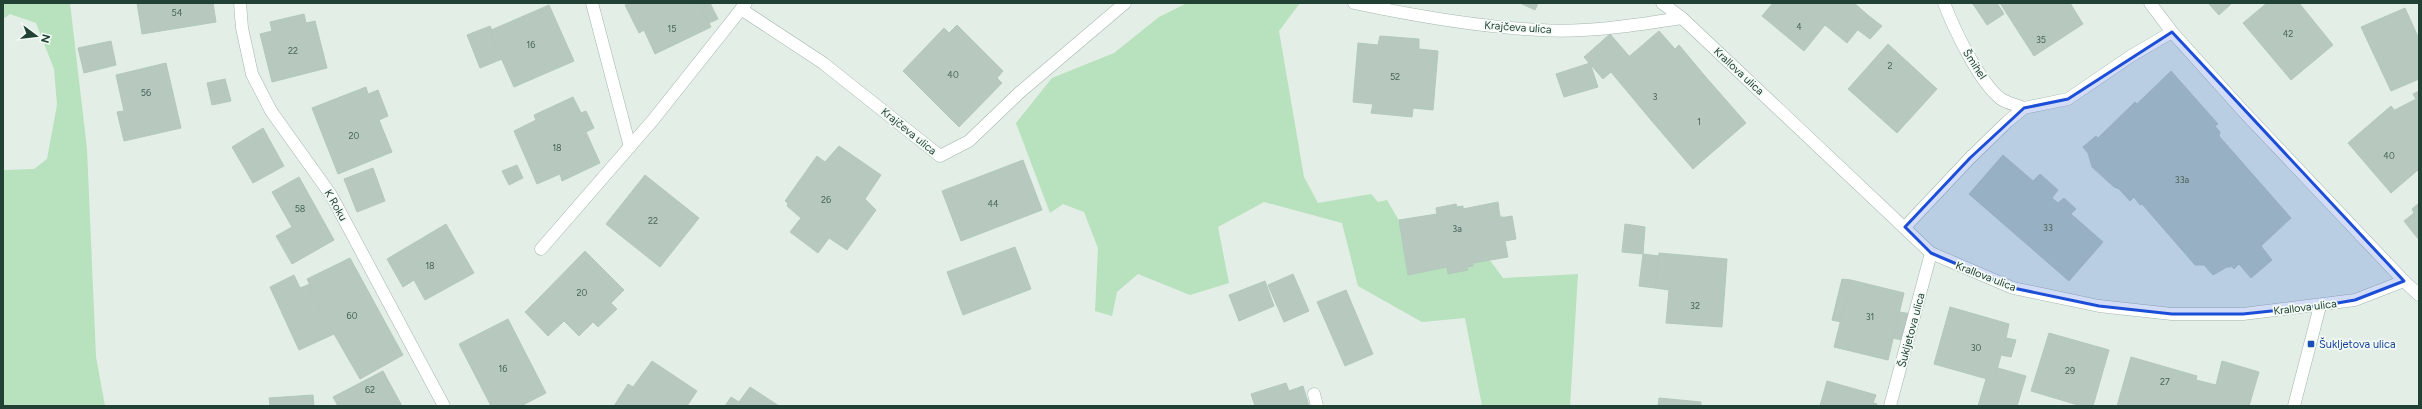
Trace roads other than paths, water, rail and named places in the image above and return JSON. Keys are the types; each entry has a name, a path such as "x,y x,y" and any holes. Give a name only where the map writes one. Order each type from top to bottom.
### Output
{"street":[{"name":"K Roku","path":"240,3 242,28 252,74 271,111 331,195 444,406"},
{"path":"592,3 630,147"},
{"name":"Krajčeva ulica","path":"743,6 822,63 940,156 969,141 1019,93 1125,3"},
{"name":"Krajčeva ulica","path":"1354,3 1422,18 1541,30 1617,27 1682,18"},
{"name":"Krallova ulica","path":"1662,3 1682,18 1906,227 1931,253 2013,288 2099,306 2172,314 2243,314 2320,306 2355,300 2404,282"},
{"name":"Šmihel","path":"1944,3 1959,39 1986,82 2001,99 2024,108"},
{"path":"2150,3 2172,32 2404,282 2419,295"},
{"path":"541,250 630,147 710,50 743,6"},
{"path":"1906,227 1970,158 2007,122 2024,108 2068,99 2131,56 2172,32"},
{"name":"Šukljetova ulica","path":"1890,406 1931,253"},
{"path":"2294,406 2320,306"},
{"path":"1314,394 1317,406"}],"place":[{"name":"Šukljetova ulica","path":"2311,344"}]}
